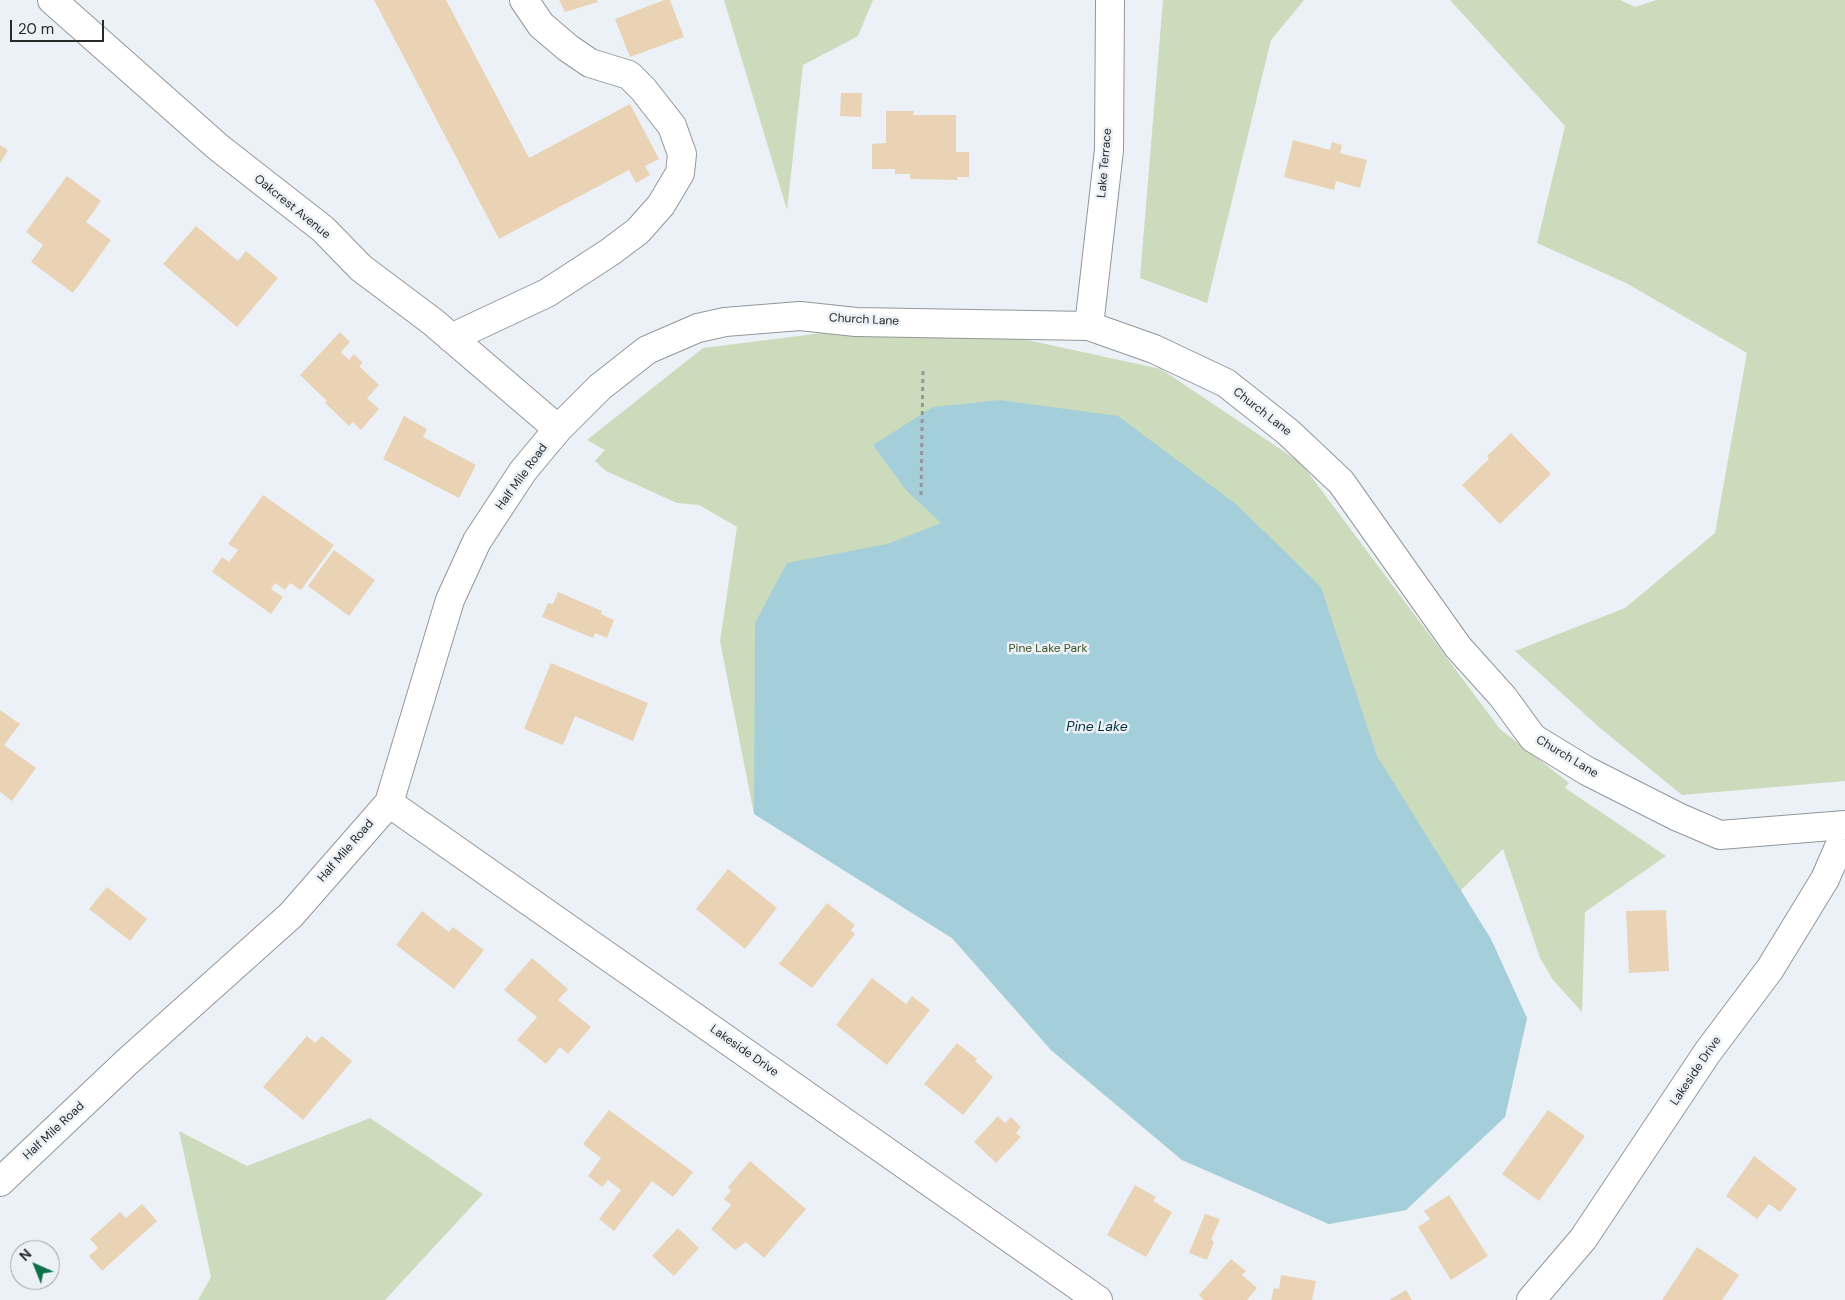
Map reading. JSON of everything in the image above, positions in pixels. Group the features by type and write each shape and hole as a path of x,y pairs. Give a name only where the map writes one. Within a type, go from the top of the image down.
{"street":[{"path":"451,338 547,293 610,252 638,231 661,205 680,173 682,154 672,126 643,88 628,75 590,63 568,48 541,25 524,0"},
{"name":"Lake Terrace","path":"1090,326 1109,150 1110,0"},
{"name":"Oakcrest Avenue","path":"58,2 218,147 323,230 361,268 451,338 558,429"},
{"name":"Church Lane","path":"558,429 600,387 647,350 698,328 725,322 800,316 856,322 1090,326 1154,349 1226,383 1288,432 1341,482 1458,647 1503,697 1533,738 1587,771 1678,817 1720,835 1845,825"},
{"name":"Half Mile Road","path":"0,1182 128,1061 291,915 389,803 450,600 477,541 523,471 558,429"},
{"name":"Lakeside Drive","path":"389,803 1098,1300"},
{"name":"Lakeside Drive","path":"1532,1300 1583,1239 1707,1053 1770,970 1826,879 1845,833"}],"path":[{"path":"921,495 924,367"}],"green space":[{"path":"724,0 873,0 858,36 803,65 787,210"},
{"path":"1163,0 1304,0 1271,40 1207,303 1140,278"},
{"path":"1450,0 1620,0 1635,7 1656,0 1845,0 1845,781 1682,795 1600,728 1515,651 1625,608 1715,533 1747,353 1626,283 1537,243 1565,126"},
{"name":"Pine Lake","path":"830,332 1018,338 1161,369 1301,463 1500,729 1569,783 1565,788 1666,856 1585,912 1582,1012 1553,980 1540,958 1503,849 1461,890 1527,1018 1505,1117 1406,1210 1329,1224 1182,1160 1051,1050 952,938 754,814 720,641 737,527 699,505 677,503 606,471 595,461 605,450 587,440 703,348"},
{"path":"370,1118 483,1194 385,1300 198,1300 211,1277 179,1131 247,1166"}],"water":[{"name":"Pine Lake","path":"1000,400 1118,416 1237,505 1321,587 1377,756 1491,939 1527,1018 1505,1117 1406,1210 1329,1224 1182,1160 1051,1050 952,938 754,814 755,623 787,563 887,544 941,523 906,490 873,445 933,407"}],"building":[{"path":"374,0 446,0 529,158 630,104 659,159 645,166 650,175 636,183 629,170 499,239"},
{"path":"559,0 597,0 598,2 565,12"},
{"path":"664,0 670,0 684,37 630,57 615,19"},
{"path":"841,93 862,93 861,117 840,116"},
{"path":"886,111 914,111 913,115 956,115 956,152 969,152 969,177 957,177 957,180 910,179 910,174 895,174 895,169 872,169 872,144 886,143"},
{"path":"1293,140 1330,150 1332,142 1342,145 1340,153 1367,160 1360,188 1336,181 1334,190 1284,177"},
{"path":"0,145 8,150 0,163"},
{"path":"67,176 101,201 86,222 111,240 73,293 31,262 43,245 26,232"},
{"path":"196,226 238,261 246,251 278,278 237,327 163,264"},
{"path":"340,332 350,342 341,352 349,360 354,354 363,363 359,366 379,385 367,398 379,409 361,430 353,422 349,426 300,375"},
{"path":"404,416 427,429 423,437 476,465 459,498 383,459"},
{"path":"1511,433 1551,474 1500,524 1462,485 1489,459 1487,456"},
{"path":"263,495 334,545 301,590 290,583 285,590 275,583 271,589 283,597 271,614 212,572 222,557 229,562 238,550 228,544"},
{"path":"334,550 375,580 349,616 308,586"},
{"path":"558,592 602,611 601,614 614,620 607,638 595,633 593,638 542,617 548,603 553,604"},
{"path":"551,663 648,703 633,741 575,716 563,745 524,729"},
{"path":"0,710 20,724 4,745 36,768 12,801 0,792"},
{"path":"728,869 777,908 745,949 696,909"},
{"path":"107,887 147,919 130,941 89,909"},
{"path":"827,903 855,925 851,930 855,934 812,988 779,964"},
{"path":"1666,910 1669,971 1629,973 1626,911"},
{"path":"422,911 449,932 453,927 484,950 454,989 396,945"},
{"path":"532,958 568,989 558,1000 591,1027 568,1054 560,1047 546,1064 517,1040 537,1017 504,990"},
{"path":"872,978 906,1004 912,996 930,1010 887,1065 836,1025"},
{"path":"307,1036 315,1043 322,1036 352,1061 303,1120 263,1087"},
{"path":"957,1043 977,1059 975,1061 993,1077 963,1115 924,1084"},
{"path":"609,1110 693,1172 673,1197 652,1181 614,1231 599,1219 621,1190 608,1180 602,1187 588,1176 601,1158 583,1144"},
{"path":"1548,1110 1585,1136 1539,1201 1502,1174"},
{"path":"998,1116 1005,1123 1011,1117 1021,1127 1016,1133 1021,1137 996,1163 974,1142"},
{"path":"1754,1156 1797,1189 1780,1212 1769,1204 1757,1219 1726,1196"},
{"path":"750,1161 806,1209 764,1258 746,1242 735,1250 711,1229 731,1205 724,1199 731,1191 728,1187"},
{"path":"1135,1185 1156,1197 1153,1201 1172,1212 1146,1257 1107,1235"},
{"path":"1449,1195 1488,1256 1451,1280 1418,1227 1430,1219 1424,1211"},
{"path":"142,1204 157,1221 102,1271 89,1256 98,1248 90,1239 120,1212 126,1218"},
{"path":"1205,1214 1220,1219 1211,1240 1214,1242 1207,1260 1189,1253"},
{"path":"678,1228 699,1248 674,1276 652,1256"},
{"path":"1697,1247 1739,1275 1722,1300 1662,1300"},
{"path":"1231,1259 1246,1271 1242,1275 1257,1288 1247,1300 1204,1300 1199,1295"},
{"path":"1281,1275 1316,1281 1312,1300 1271,1300 1274,1288 1279,1289"},
{"path":"1406,1290 1412,1300 1389,1300"}],"park label":[{"name":"Pine Lake Park","path":"1048,649"}]}
